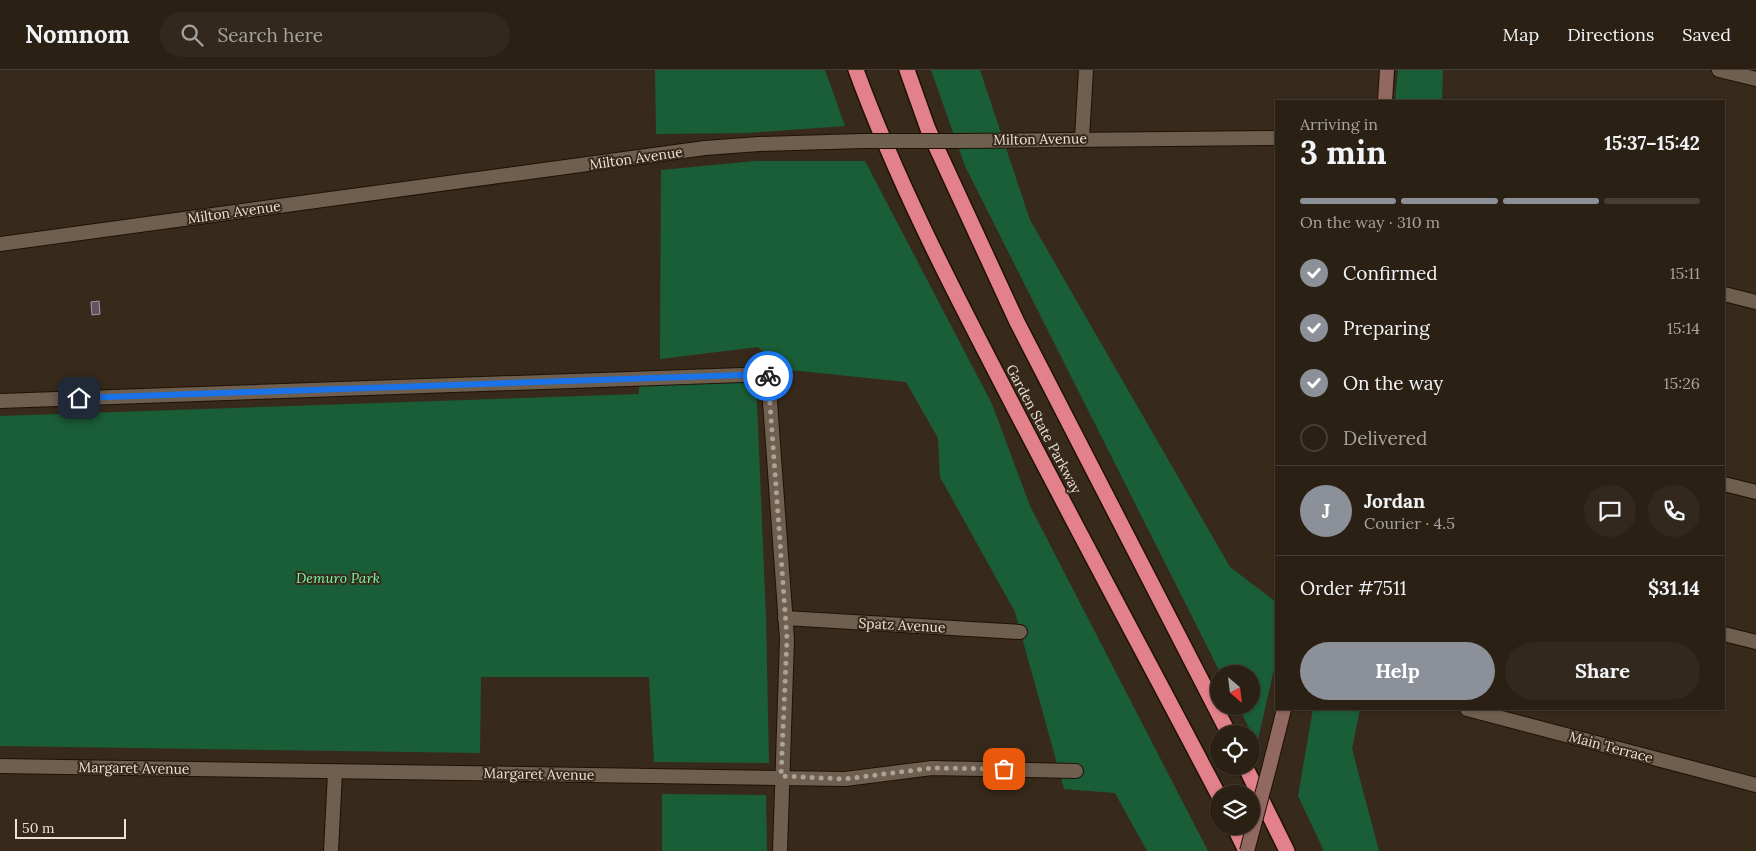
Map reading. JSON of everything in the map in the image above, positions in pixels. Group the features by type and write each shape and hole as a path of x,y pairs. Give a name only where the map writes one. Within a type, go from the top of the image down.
{"highway":[{"name":"Garden State Parkway","path":"856,70 879,131 926,234 1024,428 1213,785"},
{"name":"Garden State Parkway","path":"906,70 928,129 1016,322 1224,725"},
{"path":"1249,775 1287,851"},
{"path":"1238,835 1246,851"}],"main road":[{"path":"1385,100 1388,70"},
{"path":"1246,851 1284,710"}],"street":[{"path":"1082,138 1086,70"},
{"path":"1719,70 1756,79"},
{"name":"Milton Avenue","path":"0,244 705,148 862,141 1275,138"},
{"path":"1725,294 1756,302"},
{"path":"0,401 768,374 787,639 780,851"},
{"path":"1725,484 1756,492"},
{"name":"Spatz Avenue","path":"785,618 1020,632"},
{"path":"1725,634 1756,642"},
{"name":"Main Terrace","path":"1471,710 1756,785"},
{"name":"Margaret Avenue","path":"0,766 335,772 781,776 845,779 932,768 1076,771"},
{"path":"331,851 335,772"}],"green space":[{"path":"655,70 825,70 845,126 748,133 656,134"},
{"path":"931,70 980,70 1030,220 1230,567 1275,601 1275,664 1260,731 1260,725 1248,725 1242,715 1260,715 1260,665 1216,665 965,166"},
{"path":"1398,70 1443,70 1442,100 1395,100"},
{"path":"755,161 865,161 992,404 1030,506 1208,851 1147,851 1115,793 1064,789 1015,612 940,477 938,438 906,382 781,369 758,347 660,359 661,170"},
{"name":"Demuro Park","path":"756,380 766,618 769,763 654,762 649,677 481,677 480,753 0,746 0,416 639,394 639,385"},
{"path":"1313,710 1360,710 1352,749 1379,851 1324,851 1298,796"},
{"path":"662,794 766,795 767,851 662,851"}],"building":[{"path":"99,301 100,314 92,315 91,302"}],"way so far":[{"path":"768,376 787,639 781,776 845,779 932,768 1004,769"}],"route":[{"path":"79,398 768,374 768,376"}]}
